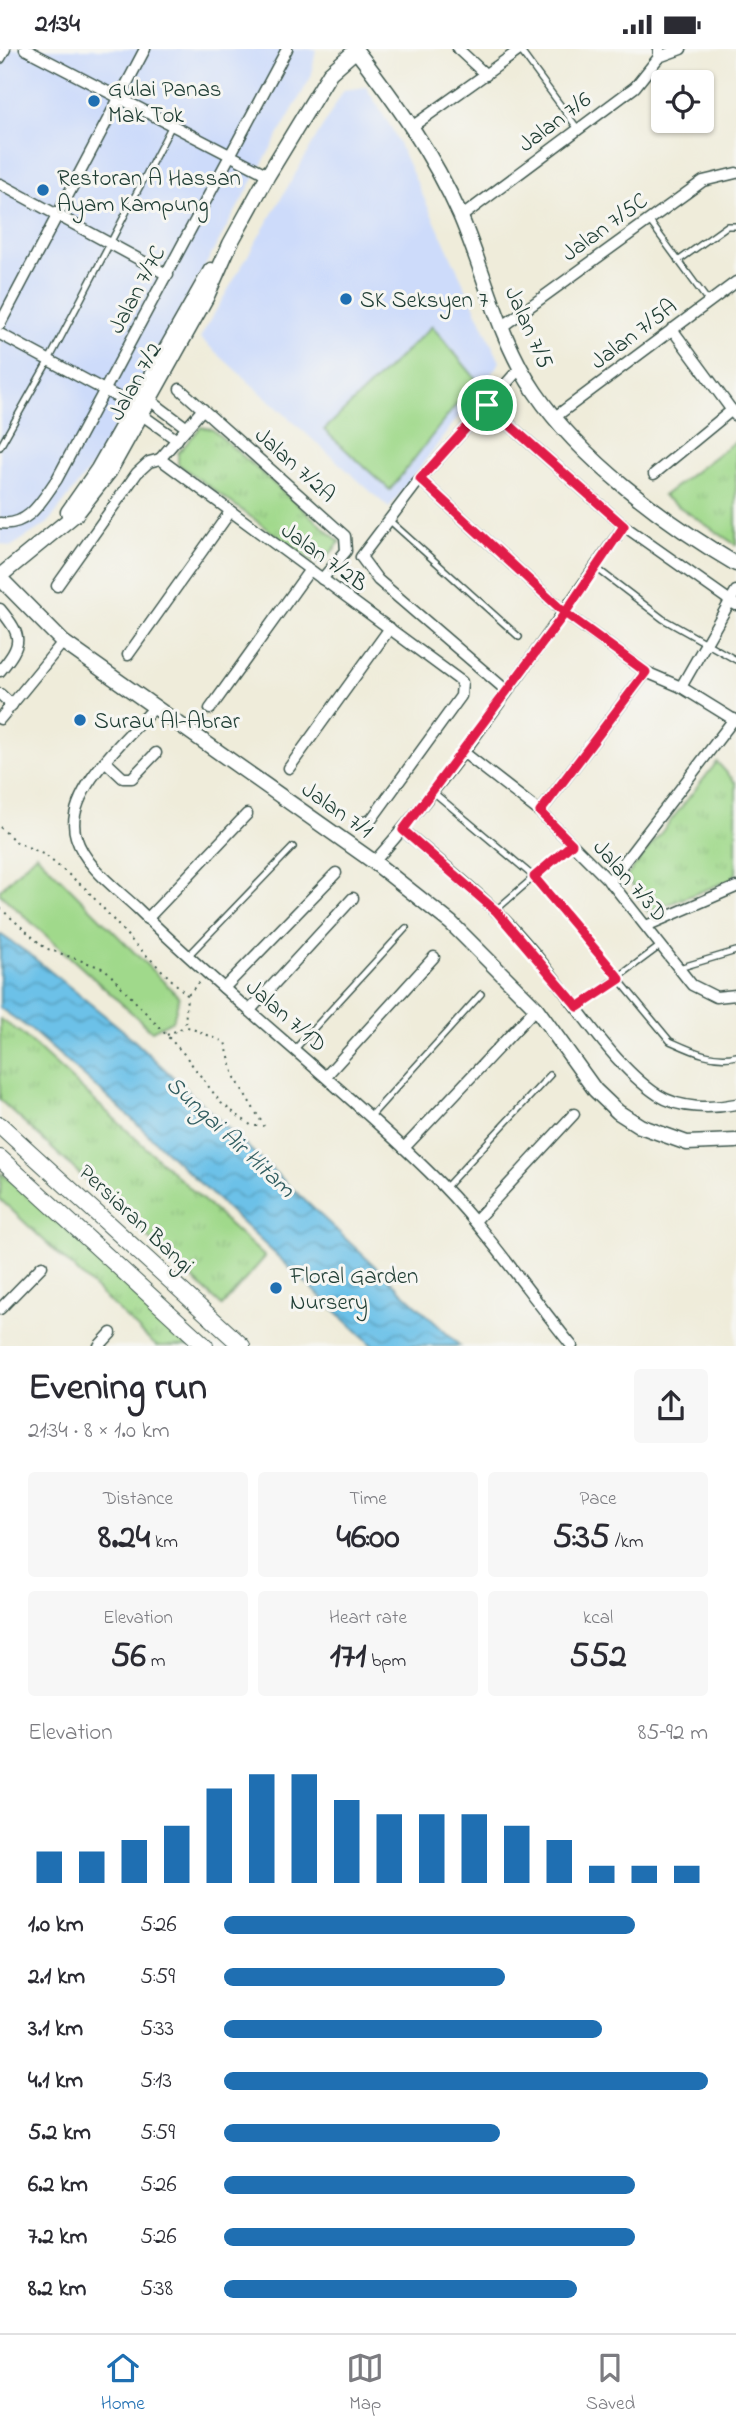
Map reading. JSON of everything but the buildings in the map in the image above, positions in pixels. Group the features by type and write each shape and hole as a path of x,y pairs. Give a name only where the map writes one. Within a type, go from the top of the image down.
{"main road":[{"name":"Persiaran Bangi","path":"0,1125 242,1346"},
{"name":"Persiaran Bangi","path":"0,1158 205,1346"}],"street":[{"path":"0,58 5,49"},
{"path":"25,49 268,175"},
{"path":"1,318 145,49"},
{"name":"Jalan 7/7C","path":"0,523 22,521 39,505 105,391 287,49"},
{"name":"Jalan 7/5","path":"356,49 414,126 461,217 520,368 555,417 598,463 633,492 707,547 736,564"},
{"name":"Jalan 7/2","path":"138,410 151,401 268,175 330,73 356,49"},
{"path":"458,49 485,75"},
{"path":"414,126 520,49"},
{"path":"659,53 681,49"},
{"name":"Jalan 7/6","path":"461,217 635,87 659,53"},
{"name":"Jalan 7/5C","path":"503,327 703,181 736,173"},
{"path":"0,184 167,275"},
{"name":"Jalan 7/2","path":"0,577 58,527 138,410 203,283 230,244"},
{"name":"Jalan 7/5A","path":"555,417 736,282"},
{"path":"653,474 734,413 672,329"},
{"path":"0,334 138,410 177,440"},
{"path":"507,691 366,566 361,557 420,479 520,368"},
{"name":"Jalan 7/2A","path":"180,389 345,536 345,551 322,579"},
{"path":"151,401 187,428"},
{"path":"487,405 624,526 733,603"},
{"path":"57,586 137,473 149,462 160,459 203,409"},
{"name":"Jalan 7/2B","path":"160,459 458,678 463,687 461,696 371,820 360,823"},
{"path":"420,479 565,613 646,672 681,687 735,720 609,882"},
{"path":"128,655 230,512"},
{"path":"374,862 403,830 463,752 565,613 624,526"},
{"path":"210,709 309,571"},
{"name":"Jalan 7/1","path":"0,577 63,642 374,862 451,923 536,1008 595,1090 618,1112 640,1126 687,1143 705,1145 736,1141"},
{"path":"681,687 704,643 733,603 736,591"},
{"path":"0,610 18,631 19,639 16,649 0,671"},
{"path":"289,768 390,628"},
{"path":"0,719 63,642"},
{"path":"540,812 646,672"},
{"path":"0,694 12,705"},
{"name":"Jalan 7/1D","path":"155,707 106,762 80,797 74,818 76,837 96,868 147,919 326,1076 445,1188 475,1221 572,1346"},
{"name":"Jalan 7/3D","path":"463,752 540,812 572,844 609,882 692,985 716,997 736,995"},
{"path":"106,762 123,778 132,778 156,753"},
{"path":"147,919 247,814"},
{"path":"403,830 496,911 578,1007 626,1069 660,1096 678,1103 716,1108 736,1104"},
{"path":"224,988 335,873"},
{"path":"646,926 736,887"},
{"path":"250,1010 353,898"},
{"path":"326,1076 433,957"},
{"path":"404,1148 536,1008"},
{"path":"475,1221 574,1114"},
{"path":"0,1310 43,1266"},
{"path":"99,1346 111,1333"}],"lane":[{"path":"520,49 579,129"},
{"path":"0,447 49,360 172,125"},
{"path":"648,219 708,302"},
{"path":"678,261 727,226 736,226"},
{"path":"389,520 519,637"},
{"path":"595,567 663,619 736,660"},
{"path":"432,792 534,877 670,1041 695,1053 726,1059 736,1056"},
{"path":"496,911 572,844"},
{"path":"188,956 293,847"},
{"path":"295,1049 406,928"},
{"path":"578,1007 620,979 660,946"},
{"path":"678,968 736,951"},
{"path":"370,1117 481,994"},
{"path":"445,1188 550,1075"}],"path":[{"path":"0,827 15,841 45,855 78,882 187,995"},
{"path":"0,908 45,948 105,969 204,1078 221,1103 252,1126 264,1126 234,1076 225,1042 185,1026 166,1035"},
{"path":"185,1026 187,995 200,981 211,976"}],"shaded area":[{"path":"0,49 316,49 311,77 93,465 48,523 10,547 0,543"},
{"name":"SK Seksyen 7","path":"366,87 392,129 500,362 389,508 200,338 344,90"}],"green space":[{"path":"432,326 476,379 390,490 324,430"},
{"path":"201,427 212,429 340,542 323,562 313,562 178,464 178,453"},
{"path":"734,442 736,444 736,545 663,496"},
{"path":"717,762 736,783 736,873 731,880 648,912 627,876"},
{"path":"36,854 179,997 173,1020 152,1031 0,894 0,890"},
{"path":"0,1019 21,1033 265,1257 222,1306 0,1100"},
{"path":"1,1173 27,1191 192,1346 156,1346 0,1199"}],"water":[{"name":"Sungai Air Hitam","path":"0,934 29,954 125,1032 460,1346 373,1346 118,1106 30,1029 0,1008"}],"place":[{"name":"Gulai Panas Mak Tok","path":"94,101"},
{"name":"Restoran A Hassan Ayam Kampung","path":"43,190"},
{"name":"SK Seksyen 7","path":"346,299"},
{"name":"Surau Al-Abrar","path":"80,720"},
{"name":"Floral Garden Nursery","path":"276,1288"}],"route":[{"path":"487,405 420,479 565,613 646,672 540,812 572,844 534,877 620,979 578,1007 525,941 496,911 403,830 565,613 624,526 487,405"}]}
